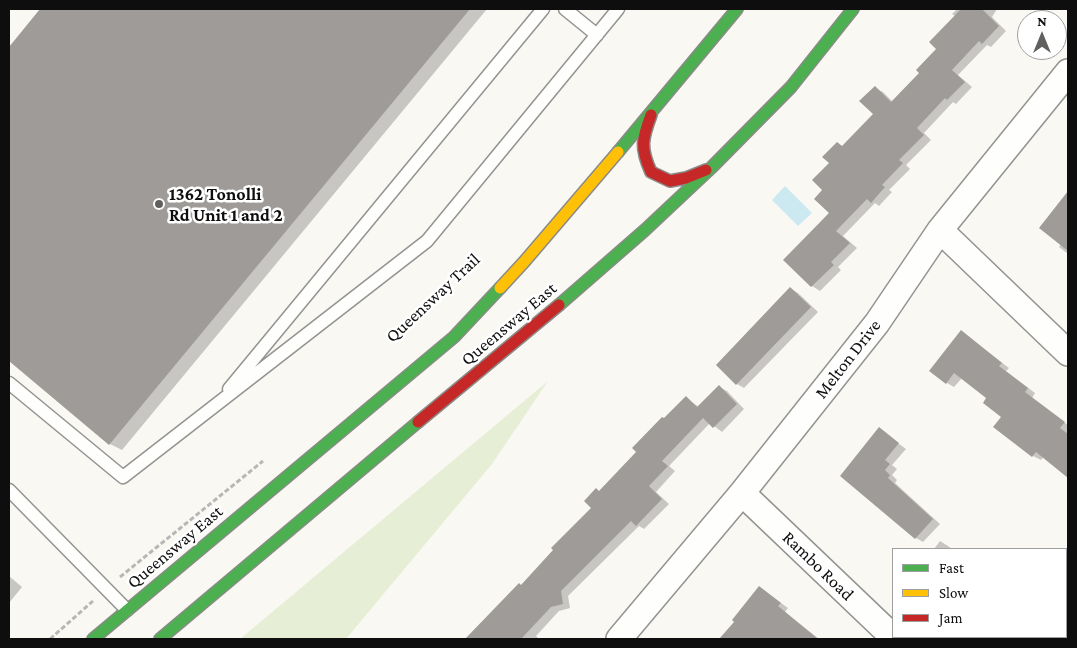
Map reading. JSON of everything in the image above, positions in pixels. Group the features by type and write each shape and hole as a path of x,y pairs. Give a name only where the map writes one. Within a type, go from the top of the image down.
{"main road":[{"name":"Queensway East","path":"93,639 454,337 524,262 592,184 737,9"},
{"name":"Queensway East","path":"160,639 385,449 555,309 645,230 712,168 791,87 853,9"},
{"path":"654,107 642,139 642,155 651,172 670,181 686,178 712,168"}],"street":[{"name":"Melton Drive","path":"619,639 742,493 877,323 940,230 1068,72"},
{"path":"940,230 1068,353"},
{"name":"Rambo Road","path":"742,493 892,636"}],"lane":[{"path":"215,406 543,9"},
{"path":"565,9 597,35"},
{"path":"10,386 123,477 428,241 618,9"},
{"path":"9,490 128,610"}],"path":[{"path":"134,566 264,460"},
{"path":"50,639 82,611"}],"green space":[{"path":"548,381 492,464 346,639 240,639"}],"water":[{"path":"785,186 812,213 798,226 772,200"}],"building":[{"name":"1362 Tonolli Rd Unit 1 and 2","path":"40,9 470,9 109,445 9,361 9,47"},
{"path":"961,9 982,9 999,26 982,44 979,41 952,70 965,82 947,100 945,98 917,128 924,135 899,160 903,163 882,185 885,187 871,203 867,199 836,231 850,243 831,262 834,265 811,287 783,260 829,213 814,199 822,190 812,180 829,163 822,157 837,142 842,146 873,114 859,101 875,86 891,102 919,73 916,70 936,49 929,42"},
{"path":"1068,191 1068,251 1039,228"},
{"path":"790,287 811,307 736,385 716,365"},
{"path":"961,330 1002,363 999,366 1028,388 1025,392 1065,422 1060,428 1068,434 1068,478 1036,452 1032,457 993,427 1001,417 983,403 986,398 954,373 946,384 929,371"},
{"path":"719,385 737,404 713,428 703,418 662,461 668,466 649,486 662,499 636,526 631,521 561,591 563,604 551,607 521,639 465,639 519,583 521,585 553,550 551,548 591,508 584,501 596,488 599,491 636,452 632,448 662,417 664,418 686,396 697,407"},
{"path":"879,427 899,443 885,460 890,464 885,470 890,475 888,478 933,519 915,539 840,476"},
{"path":"759,586 781,603 778,606 818,639 719,639 734,622 732,620"}],"traffic: fast":[{"path":"618,152 737,9"},
{"path":"559,305 645,230 711,168 791,87 853,9"},
{"path":"93,639 454,337 500,288"},
{"path":"160,639 418,422"}],"traffic: slow":[{"path":"500,288 618,152"}],"traffic: jam":[{"path":"651,115 644,137 645,156 651,172 670,181 686,178 706,170"},
{"path":"418,422 559,305"}],"place":[{"name":"1362 Tonolli Rd Unit 1 and 2","path":"159,204"}]}
